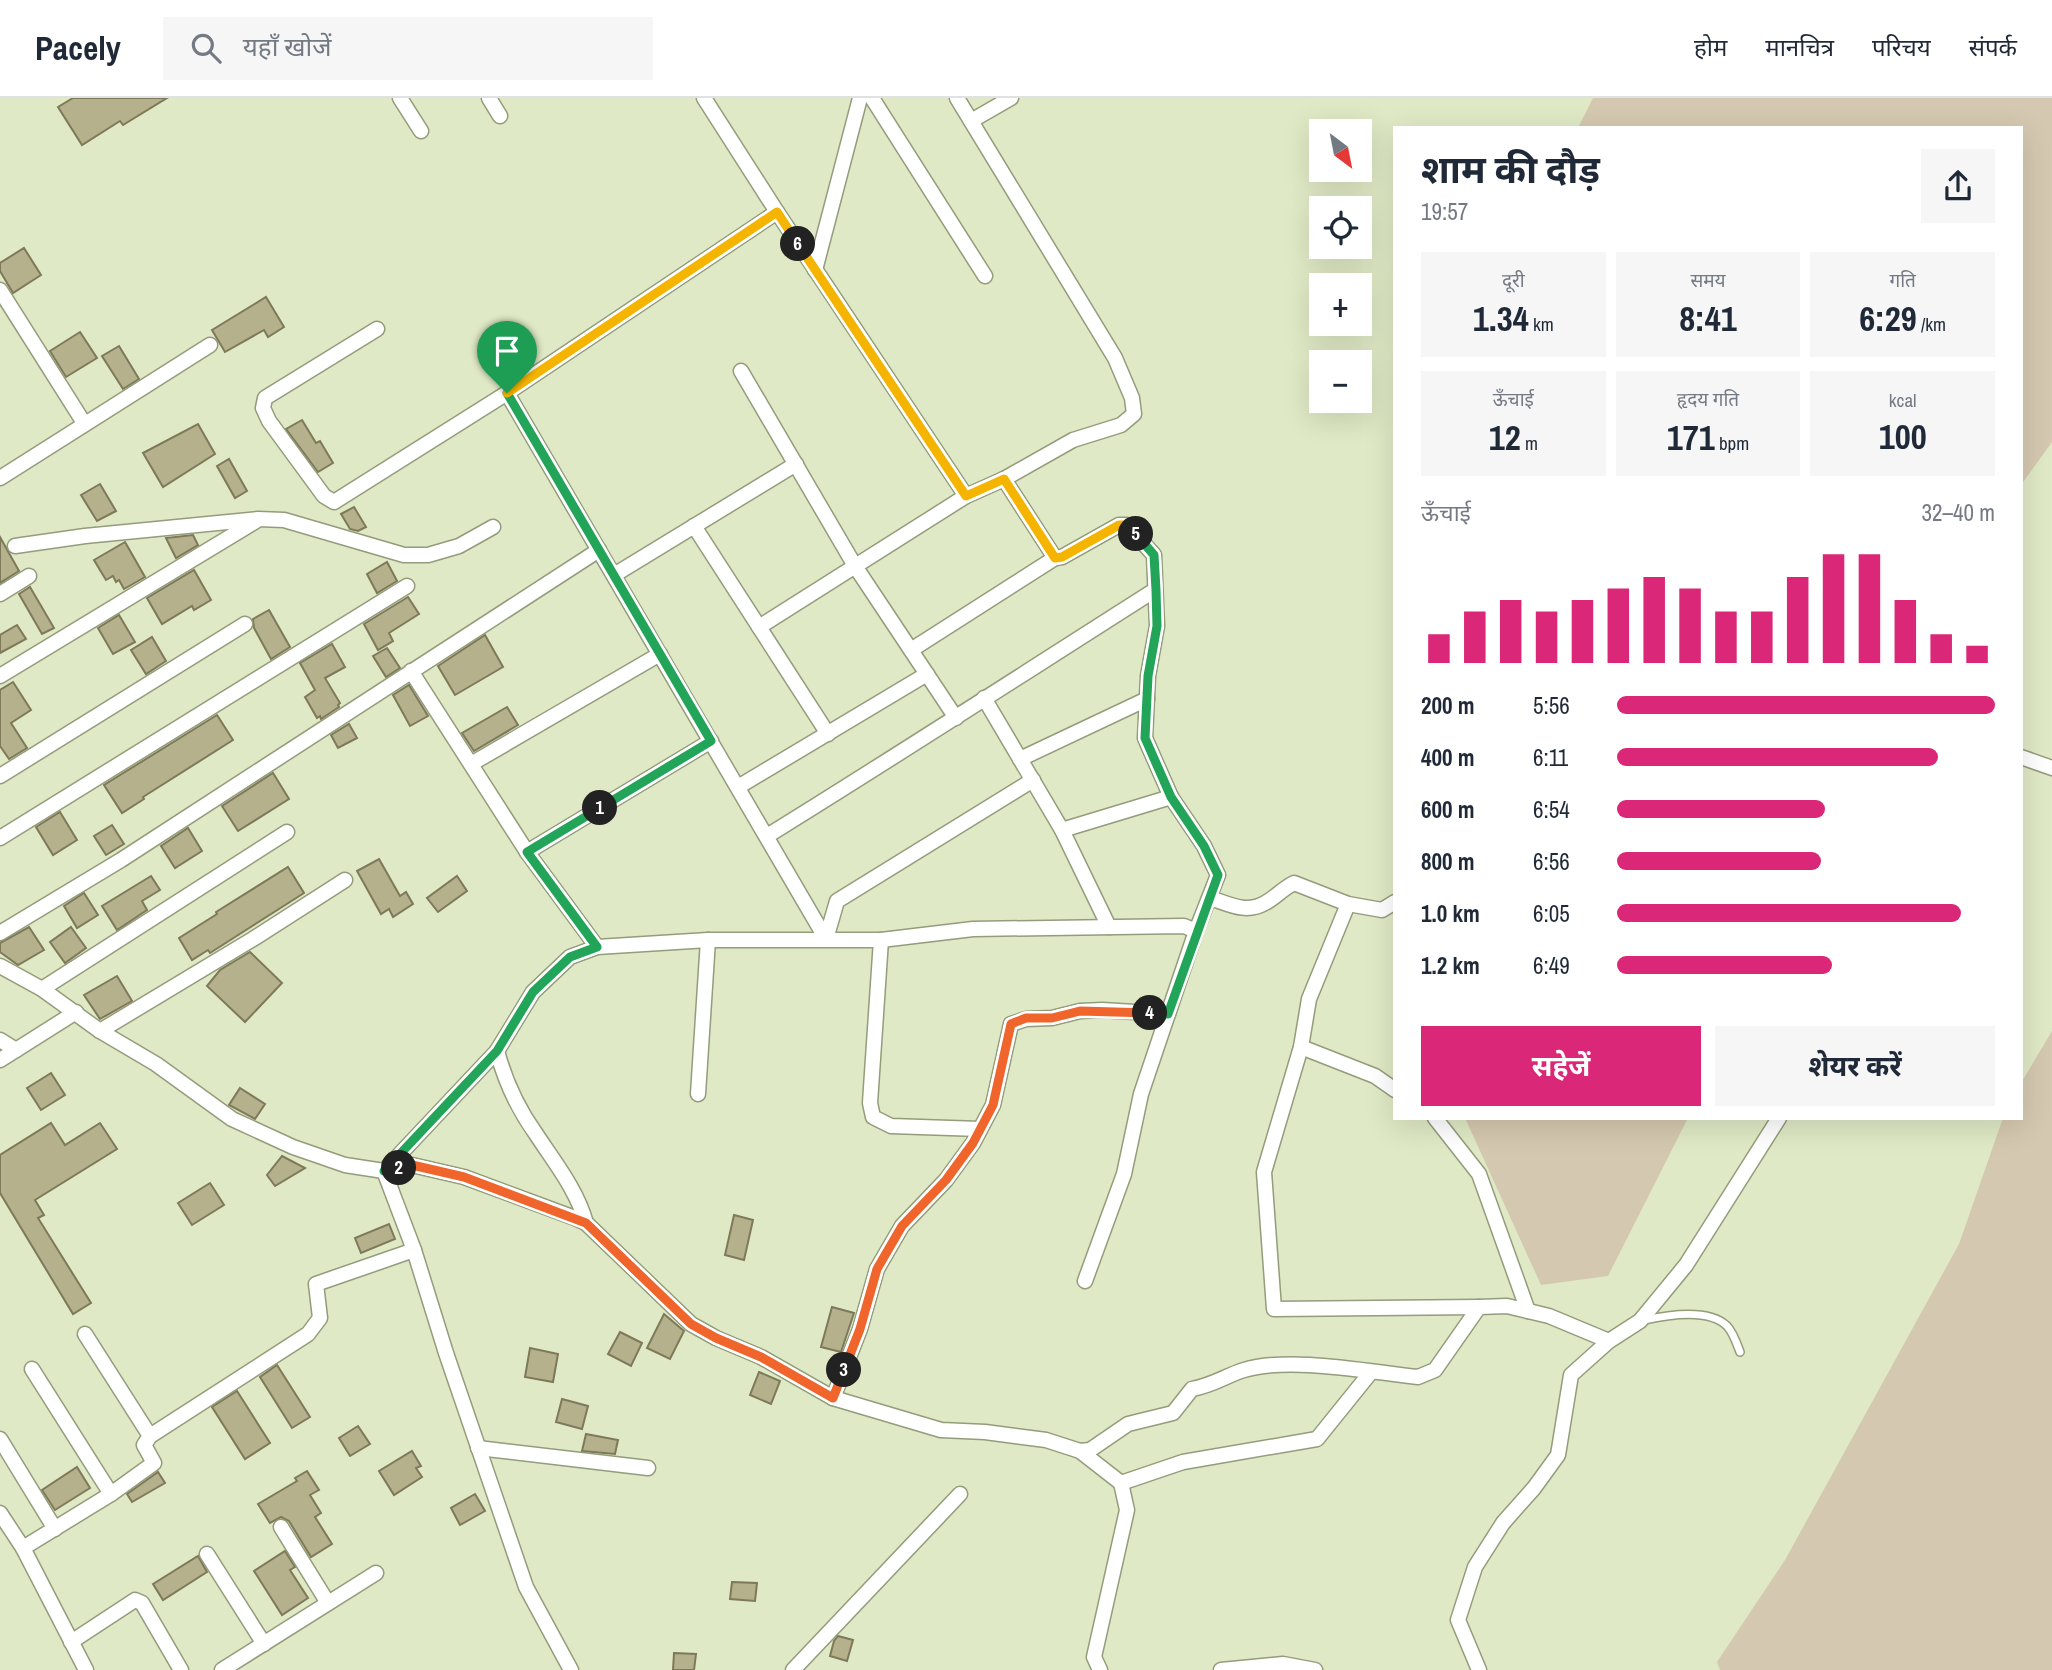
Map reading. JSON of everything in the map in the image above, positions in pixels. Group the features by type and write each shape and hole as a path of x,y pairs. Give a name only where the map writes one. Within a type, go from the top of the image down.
{"street":[{"path":"400,98 421,131"},
{"path":"489,98 500,116"},
{"path":"704,98 815,271 966,496"},
{"path":"815,271 860,98"},
{"path":"872,98 985,276"},
{"path":"760,627 966,496 1004,479 1073,440 1121,425 1134,414 1132,398 1115,358 957,98"},
{"path":"971,121 1011,98"},
{"path":"377,329 265,398 263,408 269,421 324,496 334,502 507,393 777,212"},
{"path":"0,290 84,423"},
{"path":"0,478 210,345"},
{"path":"741,371 855,566 956,718"},
{"path":"507,393 826,939"},
{"path":"614,575 796,464"},
{"path":"1004,479 1055,558"},
{"path":"15,546 85,536 258,519 284,520 404,555 428,555 459,547 493,527"},
{"path":"0,676 258,519"},
{"path":"911,650 1055,558 1062,557 1119,525 1127,525 1154,555 1157,626 1148,676 1145,738 1171,797 1204,846 1218,875 1196,931 1141,1094 1124,1174 1085,1281"},
{"path":"694,526 828,733"},
{"path":"0,933 121,860 599,550"},
{"path":"0,594 29,576"},
{"path":"0,838 407,586"},
{"path":"767,836 1156,590"},
{"path":"0,776 245,624"},
{"path":"471,764 660,654"},
{"path":"411,671 527,852 597,947"},
{"path":"738,787 927,674"},
{"path":"984,698 1062,831 1109,927"},
{"path":"1020,759 1147,699"},
{"path":"527,852 711,741"},
{"path":"2023,758 2052,768"},
{"path":"826,939 837,901 1033,780"},
{"path":"1062,831 1171,797"},
{"path":"42,989 287,832"},
{"path":"100,1031 345,880"},
{"path":"1210,898 1247,910 1266,903 1279,891 1294,883 1348,904 1382,910 1393,903"},
{"path":"1348,904 1310,999 1301,1047 1264,1172 1274,1309 1507,1306 1549,1315 1609,1341"},
{"path":"384,1171 497,1051 533,992 570,957 597,947 708,940 881,940 973,929 1184,926 1196,931"},
{"path":"698,1094 708,940"},
{"path":"881,940 870,1103 873,1116 891,1126 980,1129"},
{"path":"0,966 42,989 100,1031 156,1064 232,1119 293,1147 345,1165 384,1171 412,1165 464,1177 586,1223 691,1324 761,1357 833,1398 941,1430 985,1432 1046,1440 1080,1451 1121,1483 1127,1510 1094,1657 1100,1670"},
{"path":"833,1398 860,1329 877,1269 902,1226 946,1180 980,1129 993,1105 1009,1030 1016,1020 1052,1018 1091,1010 1168,1014"},
{"path":"0,1060 76,1012"},
{"path":"0,1040 16,1050"},
{"path":"1301,1047 1375,1076 1393,1089"},
{"path":"497,1051 504,1079 534,1133 580,1201 586,1223"},
{"path":"1437,1120 1479,1174 1528,1311"},
{"path":"1474,1669 1458,1620 1475,1567 1503,1523 1558,1455 1572,1375 1609,1341 1640,1321 1686,1265 1778,1120"},
{"path":"384,1171 414,1250 526,1587 571,1670"},
{"path":"23,1548 111,1494 154,1463 144,1445 150,1436 308,1334 320,1318 316,1284 414,1250"},
{"path":"1080,1451 1090,1450 1128,1424 1172,1413 1192,1389 1211,1385 1244,1370 1283,1365 1418,1377 1435,1370 1479,1307"},
{"path":"85,1334 150,1436"},
{"path":"32,1369 111,1494"},
{"path":"1121,1483 1183,1462 1317,1439 1370,1372"},
{"path":"0,1439 55,1530"},
{"path":"478,1448 648,1468"},
{"path":"793,1670 960,1494"},
{"path":"0,1513 23,1548 86,1670"},
{"path":"281,1527 328,1603"},
{"path":"207,1554 264,1644"},
{"path":"222,1670 376,1573"},
{"path":"71,1642 135,1600 142,1604 181,1670"},
{"path":"1221,1670 1283,1664 1315,1670"}],"lane":[{"path":"1640,1321 1670,1314 1717,1319 1729,1327 1741,1352"}],"shaded area":[{"path":"1593,98 2052,98 2052,442 2023,482 2023,126 1579,126"},
{"path":"2052,1031 2052,1670 1720,1670 1717,1662 1785,1560 1959,1244 2002,1120 2023,1120 2023,1080"},
{"path":"1466,1120 1687,1120 1608,1276 1541,1285"}],"building":[{"path":"73,98 167,98 123,125 120,121 82,145 58,107"},
{"path":"24,248 41,275 13,293 0,271 0,263"},
{"path":"266,297 284,327 268,337 264,330 225,352 212,330"},
{"path":"80,332 97,358 66,377 50,351"},
{"path":"119,346 139,379 123,389 102,356"},
{"path":"302,420 316,443 320,441 333,463 318,472 286,429"},
{"path":"198,424 215,454 163,487 143,453"},
{"path":"229,459 247,491 235,498 217,466"},
{"path":"100,484 116,511 97,521 81,495"},
{"path":"354,507 366,527 358,531 350,529 341,514"},
{"path":"193,535 198,545 176,558 166,538"},
{"path":"0,537 19,571 0,583"},
{"path":"125,542 145,577 124,589 113,576 106,580 94,560"},
{"path":"387,562 397,581 377,593 367,574"},
{"path":"194,570 211,600 194,610 192,606 162,624 147,598"},
{"path":"30,587 54,628 42,634 19,594"},
{"path":"408,597 419,614 389,633 393,641 378,650 364,624"},
{"path":"269,610 290,647 271,659 254,628 253,619"},
{"path":"119,615 135,642 113,654 98,628"},
{"path":"17,625 26,639 0,653 0,635"},
{"path":"485,635 503,667 455,695 438,666"},
{"path":"152,637 166,661 146,674 131,650"},
{"path":"332,644 345,667 325,678 340,703 339,707 321,719 320,716 317,718 305,697 315,690 300,663"},
{"path":"387,648 400,668 386,677 373,656"},
{"path":"13,682 31,710 11,723 27,748 9,759 0,746 0,690"},
{"path":"409,685 428,716 410,726 393,695"},
{"path":"507,707 518,725 474,751 462,733"},
{"path":"217,715 233,740 122,813 104,785"},
{"path":"349,724 357,738 338,748 331,735"},
{"path":"273,773 289,799 238,831 222,806"},
{"path":"60,812 77,840 53,855 36,827"},
{"path":"112,825 124,844 106,855 94,836"},
{"path":"188,828 202,851 175,868 161,846"},
{"path":"379,859 400,896 406,892 413,904 393,917 389,909 381,914 357,871"},
{"path":"288,867 304,893 210,953 208,950 192,960 179,938"},
{"path":"151,876 160,890 142,901 147,910 117,930 102,906"},
{"path":"457,876 467,891 438,912 427,898"},
{"path":"84,893 98,915 77,928 64,906"},
{"path":"29,927 44,950 18,965 0,952 0,943"},
{"path":"71,927 86,948 65,963 50,942"},
{"path":"250,952 282,983 245,1022 207,986 220,970"},
{"path":"117,976 132,1001 100,1019 84,995"},
{"path":"51,1073 65,1095 41,1110 27,1088"},
{"path":"240,1088 265,1104 255,1119 229,1105"},
{"path":"51,1123 65,1145 100,1123 117,1149 35,1200 44,1215 38,1218 91,1303 73,1314 0,1193 0,1155"},
{"path":"282,1156 305,1168 275,1186 267,1175"},
{"path":"210,1183 224,1205 192,1225 178,1203"},
{"path":"734,1215 753,1220 744,1260 725,1255"},
{"path":"389,1224 395,1239 361,1253 355,1238"},
{"path":"832,1307 854,1313 841,1352 821,1347"},
{"path":"664,1314 684,1331 670,1359 647,1348"},
{"path":"620,1332 642,1343 631,1366 608,1354"},
{"path":"530,1348 558,1354 553,1382 525,1377"},
{"path":"277,1365 310,1417 292,1428 260,1377"},
{"path":"759,1372 780,1381 771,1404 750,1395"},
{"path":"237,1391 270,1443 245,1459 212,1407"},
{"path":"562,1399 588,1406 582,1429 556,1422"},
{"path":"358,1426 370,1444 350,1456 339,1438"},
{"path":"586,1434 618,1440 615,1454 582,1451"},
{"path":"412,1451 421,1466 416,1468 422,1477 394,1495 379,1471"},
{"path":"77,1467 90,1488 55,1510 42,1490"},
{"path":"307,1471 319,1490 310,1495 321,1513 315,1517 332,1544 311,1557 289,1521 281,1517 270,1523 258,1504 297,1481 295,1478"},
{"path":"158,1472 165,1483 132,1502 127,1494"},
{"path":"475,1494 485,1511 460,1525 451,1508"},
{"path":"285,1551 295,1567 290,1570 308,1598 282,1615 254,1571"},
{"path":"198,1556 207,1572 163,1600 153,1584"},
{"path":"732,1582 757,1583 755,1601 730,1599"},
{"path":"838,1636 853,1640 847,1661 830,1656"},
{"path":"674,1653 696,1654 694,1670 673,1670"}],"route":[{"path":"777,212 966,496 1004,479 1055,558 1062,557 1119,525 1127,525 1154,555 1157,626 1148,676 1145,738 1171,797 1204,846 1218,875 1168,1014 1080,1011 1052,1018 1026,1018 1011,1024 993,1105 973,1143 946,1180 902,1226 877,1269 860,1329 833,1398 761,1357 691,1324 586,1223 464,1177 412,1165 384,1171 497,1051 533,992 570,957 597,947 527,852 711,741 507,393 777,212"}]}
